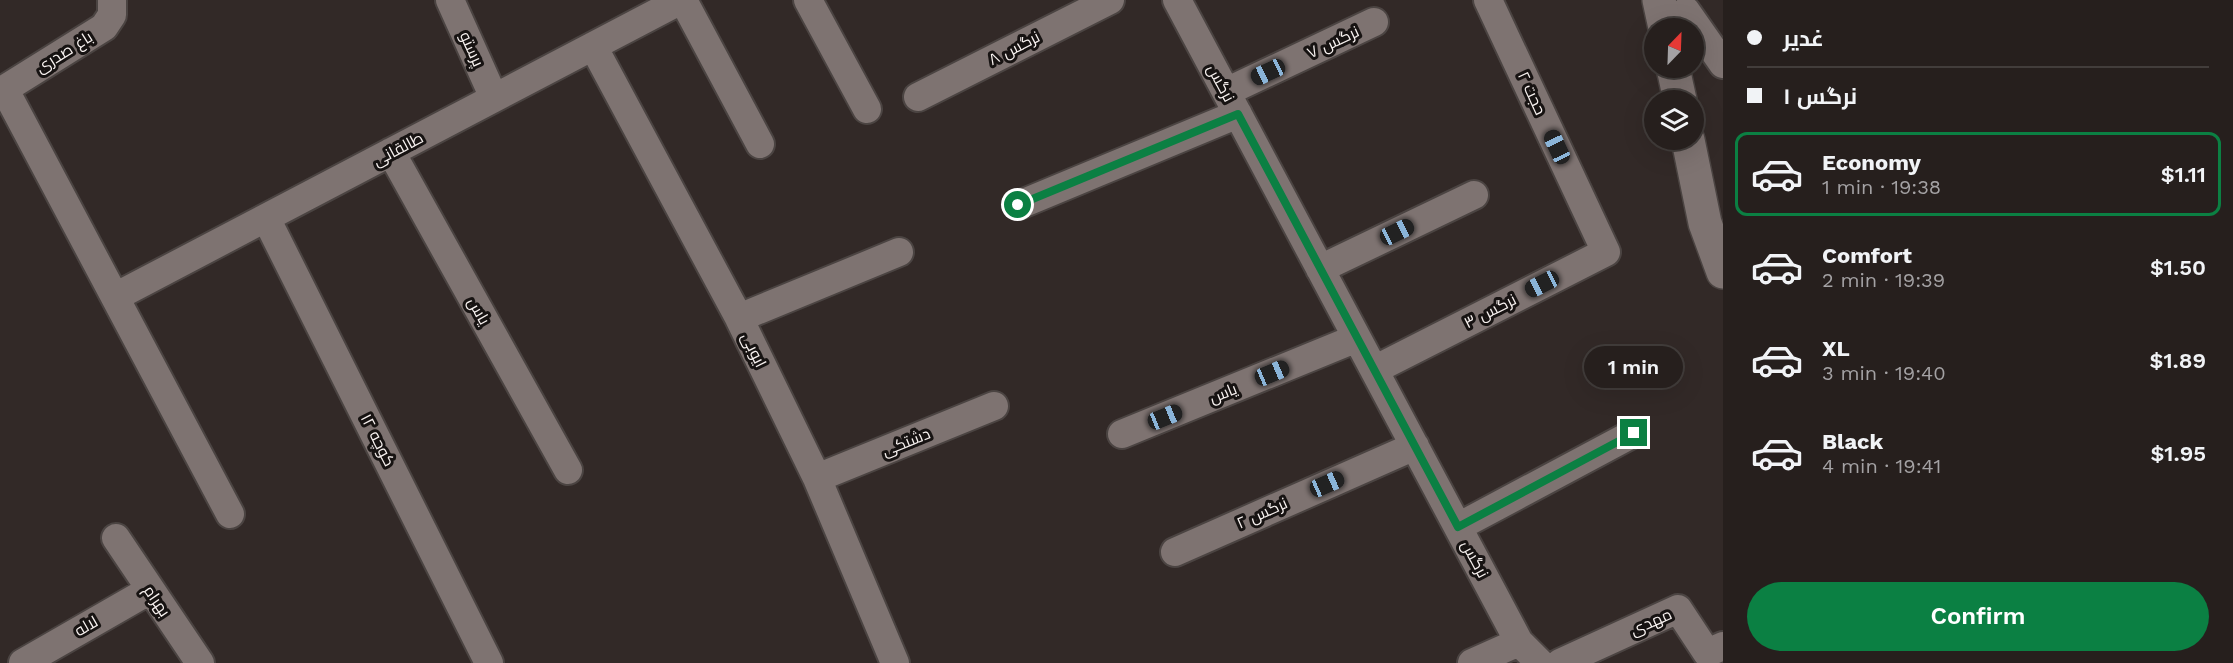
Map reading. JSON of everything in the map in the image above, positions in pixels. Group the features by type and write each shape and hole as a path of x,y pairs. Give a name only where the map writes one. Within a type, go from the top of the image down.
{"main road":[{"path":"1690,150 1705,223 1723,272"}],"street":[{"name":"باغ صدری","path":"3,91 104,27 112,15 112,0"},
{"name":"پرستو","path":"450,0 494,98"},
{"path":"682,0 760,144"},
{"name":"طالقانی","path":"115,297 682,0"},
{"path":"808,0 867,109"},
{"name":"نرگس ۸","path":"918,97 1110,0"},
{"name":"نرگس","path":"1177,0 1519,642"},
{"name":"حجت ۲","path":"1488,0 1606,252"},
{"path":"1676,13 1723,64"},
{"name":"نرگس ۷","path":"1018,205 1232,103 1374,22"},
{"name":"ایوبی","path":"593,46 739,318 817,478 895,663"},
{"path":"3,91 230,514"},
{"name":"یاس","path":"391,152 568,470"},
{"path":"1320,269 1474,195"},
{"name":"کوچه ۱۲","path":"266,218 489,663"},
{"path":"739,318 899,252"},
{"name":"نرگس ۳","path":"1374,370 1606,252"},
{"name":"یاس","path":"1122,434 1357,338"},
{"name":"دشتکی","path":"817,478 994,406"},
{"path":"1458,527 1634,433"},
{"name":"نرگس ۲","path":"1175,552 1415,446"},
{"name":"بهرام","path":"116,538 200,663"},
{"name":"لاله","path":"23,663 150,590"},
{"name":"مهدی","path":"1560,663 1678,609 1707,653 1723,646"},
{"path":"1472,663 1519,642 1540,663"}],"route":[{"path":"1018,205 1238,114 1458,527 1634,433"}]}
